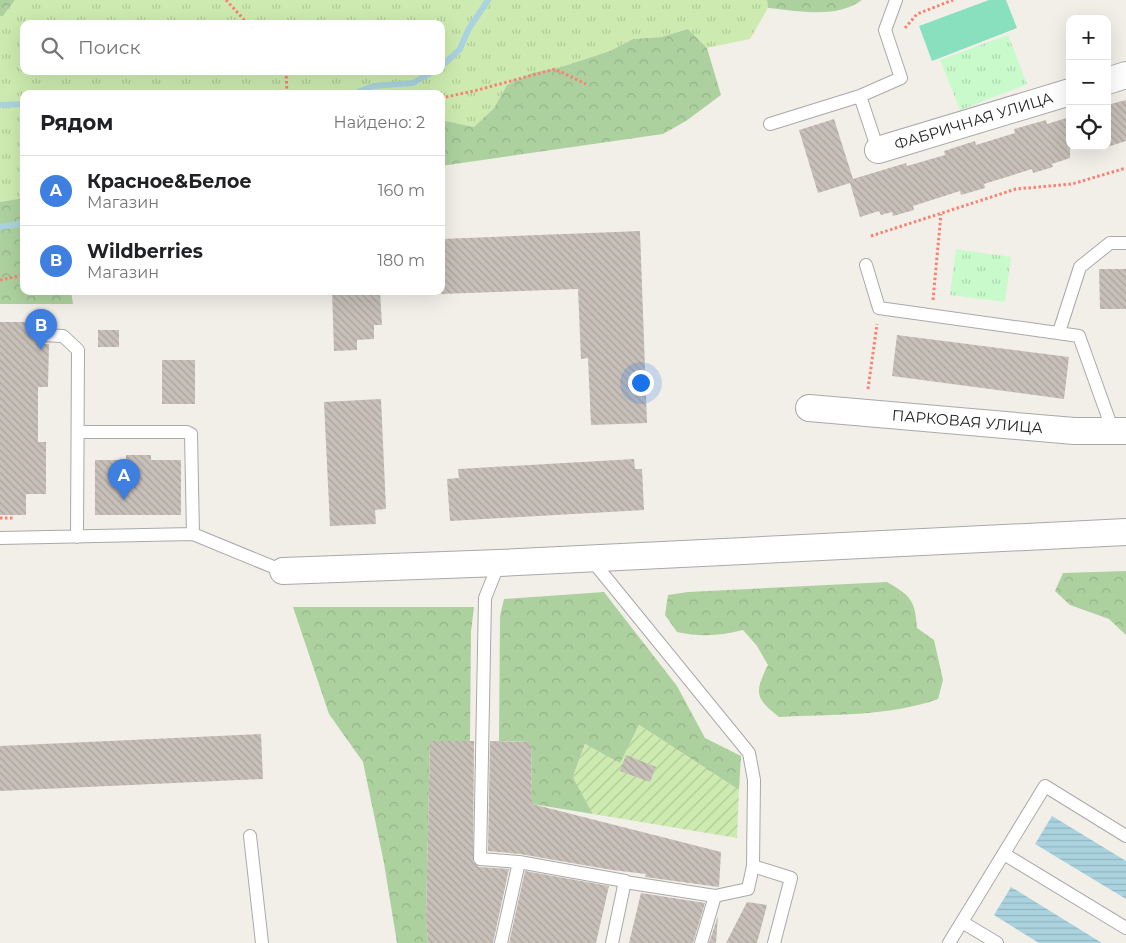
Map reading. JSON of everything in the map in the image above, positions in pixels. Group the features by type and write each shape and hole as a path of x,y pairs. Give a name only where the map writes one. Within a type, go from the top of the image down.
{"street":[{"path":"1111,80 1126,75"},
{"name":"ФАБРИЧНАЯ УЛИЦА","path":"878,150 1066,93"},
{"name":"ПАРКОВАЯ УЛИЦА","path":"810,408 1074,431 1119,431"},
{"path":"283,570 499,563 1126,532"}],"lane":[{"path":"770,124 860,96 901,78 885,30 896,0"},
{"path":"860,96 878,150"},
{"path":"1059,332 1080,267 1110,243 1126,243"},
{"path":"866,264 879,308 1079,336 1119,431"},
{"path":"40,335 63,336 78,350 77,537"},
{"path":"78,432 187,432 191,434 193,534"},
{"path":"0,538 193,534 283,570"},
{"path":"499,563 485,598 480,859 519,862 625,882 715,896 748,889 753,866 754,780 749,753 590,558"},
{"path":"949,943 1045,786 1126,836"},
{"path":"250,836 262,943"},
{"path":"1004,854 1126,928"},
{"path":"501,943 519,862"},
{"path":"753,866 791,878 774,943"},
{"path":"612,943 625,882"},
{"path":"701,943 715,896"},
{"path":"962,922 997,943"}],"path":[{"path":"226,0 244,20"},
{"path":"890,44 917,14 953,0"},
{"path":"445,97 554,69 586,84"},
{"path":"286,75 287,90"},
{"path":"871,236 1016,190 1072,184 1126,168"},
{"path":"931,315 941,214"},
{"path":"0,280 20,276"},
{"path":"865,412 879,308"}],"green space":[{"path":"0,0 15,0 3,16 0,16"},
{"path":"15,0 767,0 768,8 750,39 707,48 688,29 661,37 633,39 610,51 561,67 532,73 507,85 494,108 474,127 445,121 445,90 20,90 20,199 0,202 0,16 3,16"},
{"path":"767,0 862,0 841,10 805,12 768,8"},
{"path":"989,0 1006,0 1017,28 932,61 919,26"},
{"path":"688,29 707,48 721,95 686,121 663,134 445,165 445,121 474,127 494,108 507,85 532,73 561,67 610,51 633,39 661,37"},
{"path":"1008,35 1027,84 960,110 940,60"},
{"path":"20,199 20,295 72,295 73,304 0,304 0,202"},
{"path":"956,249 1011,257 1005,302 950,295"},
{"path":"1126,571 1126,635 1109,619 1070,605 1055,591 1063,573"},
{"path":"887,582 907,595 915,611 917,628 934,640 943,680 938,699 919,705 880,712 779,717 761,700 759,694 760,682 768,665 757,646 743,630 710,635 677,632 665,615 668,595 688,592"},
{"path":"604,592 677,686 705,738 741,756 739,790 639,725 620,764 585,744 573,777 593,814 532,804 531,742 499,741 500,616 504,599"},
{"path":"293,607 474,607 471,632 470,741 430,741 426,919 428,943 397,943 384,863 363,762 329,714"},
{"path":"639,725 739,790 737,838 593,814 573,777 585,744 620,763"}],"water":[{"path":"1052,816 1126,861 1126,899 1035,844"},
{"path":"1011,887 1102,943 1039,943 994,915"}],"building":[{"path":"1126,100 1126,141 1111,146 1111,105"},
{"path":"1066,118 1066,150 1070,150 1070,158 1052,164 1053,167 1033,173 1032,169 984,184 985,188 961,195 960,191 913,206 914,210 893,216 892,212 881,215 879,211 860,217 850,183 818,193 799,130 834,119 853,179 906,163 907,166 945,155 944,151 975,141 976,145 1015,133 1014,129 1046,120 1047,124"},
{"path":"640,231 647,423 591,425 588,358 581,359 578,289 445,294 445,239"},
{"path":"1099,269 1126,269 1126,309 1100,309"},
{"path":"332,295 380,295 382,325 374,325 374,339 357,340 357,350 334,351"},
{"path":"0,322 40,322 40,327 33,331 33,338 40,344 49,344 48,387 38,387 38,442 46,442 46,494 26,494 26,515 0,515"},
{"path":"98,330 119,330 119,347 98,347"},
{"path":"897,335 1069,357 1064,399 892,376"},
{"path":"162,360 195,360 195,404 162,404"},
{"path":"381,399 386,509 375,510 376,524 330,526 324,402"},
{"path":"126,455 151,455 151,460 181,460 181,515 95,515 95,460 126,460"},
{"path":"634,459 635,469 642,469 644,510 450,521 447,479 459,478 458,469"},
{"path":"261,734 263,779 0,791 0,746"},
{"path":"430,741 474,741 473,862 479,867 509,869 493,943 428,943 426,919"},
{"path":"490,741 531,742 532,804 721,852 719,887 645,877 646,874 520,854 488,851"},
{"path":"626,755 656,767 650,782 620,771"},
{"path":"525,871 609,886 596,943 509,943"},
{"path":"641,893 705,903 693,943 629,943"},
{"path":"747,902 767,905 757,943 726,943"},
{"path":"718,916 716,943 709,943"}],"waterway":[{"path":"445,63 460,49 468,30 488,0"},
{"path":"363,90 374,86 413,83 427,75"},
{"path":"0,105 20,104"},
{"path":"0,227 20,224"}],"place":[{"name":"Wildberries","path":"41,350"},
{"name":"Красное&Белое","path":"124,500"}]}
